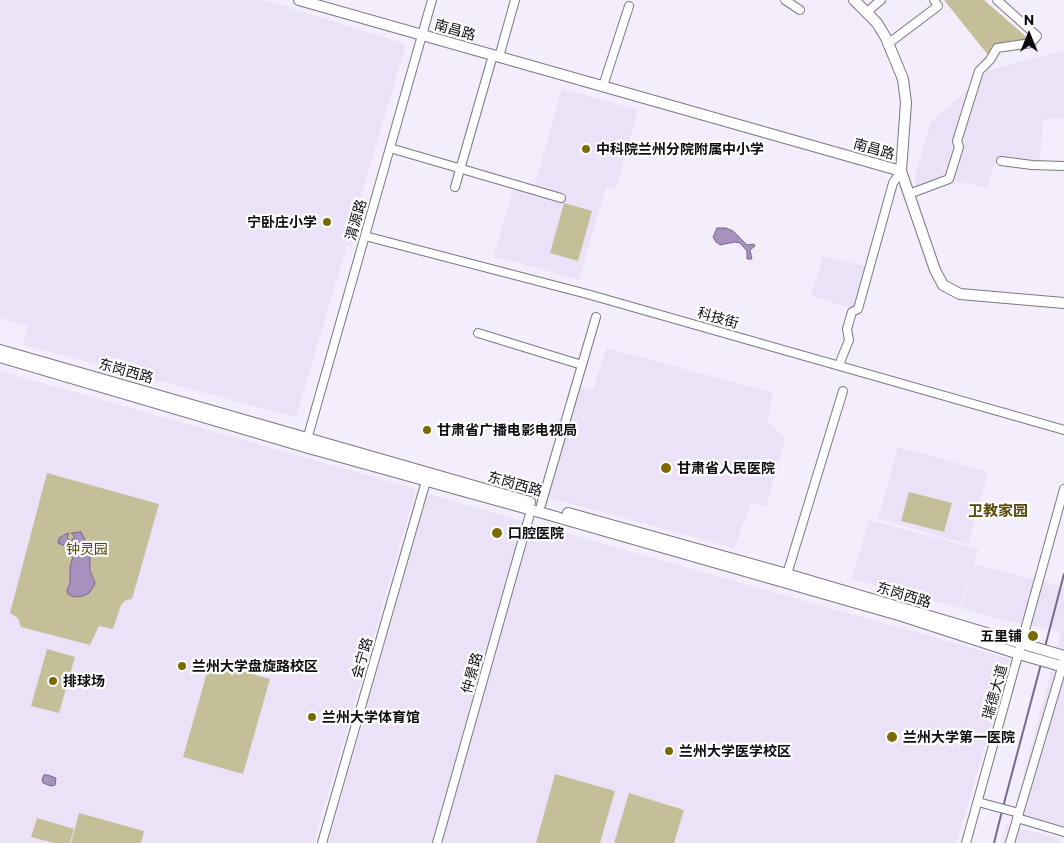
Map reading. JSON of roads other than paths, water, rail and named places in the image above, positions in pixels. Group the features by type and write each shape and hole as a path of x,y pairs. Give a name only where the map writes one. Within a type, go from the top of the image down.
{"main road":[{"name":"南昌路","path":"299,0 901,171 935,270 943,285 960,294 1064,303"},
{"path":"854,0 877,23 889,43 903,79 905,121 901,171"},
{"name":"东岗西路","path":"0,350 306,442 426,481 787,574 1020,649"},
{"name":"东岗西路","path":"0,357 306,442 1020,649"},
{"path":"1020,649 1061,661"}],"street":[{"name":"渭源路","path":"306,442 432,0"},
{"path":"455,187 515,0"},
{"path":"785,0 800,10"},
{"path":"867,12 881,0"},
{"path":"889,43 938,6 934,0"},
{"path":"909,194 949,179 958,147 957,140 979,71 990,60 997,48 1031,44 1037,36 997,0"},
{"path":"603,86 628,6"},
{"path":"390,148 561,198"},
{"path":"1001,161 1032,165 1064,166"},
{"path":"839,365 849,340 848,329 852,312 858,309 893,184 901,171"},
{"name":"科技街","path":"365,236 587,294 839,365 953,400 1064,430"},
{"name":"仲景路","path":"437,843 536,508 596,317"},
{"path":"478,333 582,365"},
{"path":"787,574 843,391"},
{"name":"会宁路","path":"322,843 426,481"},
{"name":"瑞德大道","path":"966,843 1064,489"},
{"path":"1010,843 1016,814 1061,661"},
{"path":"978,802 1064,832"}],"waterway":[{"path":"1045,647 1064,574"},
{"path":"1003,807 1041,664"},
{"path":"994,843 1002,811"}],"place":[{"name":"中科院兰州分院附属中小学","path":"586,149"},
{"name":"宁卧庄小学","path":"327,222"},
{"name":"甘肃省广播电影电视局","path":"427,430"},
{"name":"甘肃省人民医院","path":"666,468"},
{"name":"口腔医院","path":"497,533"},
{"name":"五里铺","path":"1033,636"},
{"name":"兰州大学盘旋路校区","path":"182,666"},
{"name":"排球场","path":"53,681"},
{"name":"兰州大学体育馆","path":"312,717"},
{"name":"兰州大学第一医院","path":"892,737"},
{"name":"兰州大学医学校区","path":"669,751"}],"district":[{"name":"卫教家园","path":"998,511"}],"park label":[{"name":"钟灵园","path":"87,549"}]}
